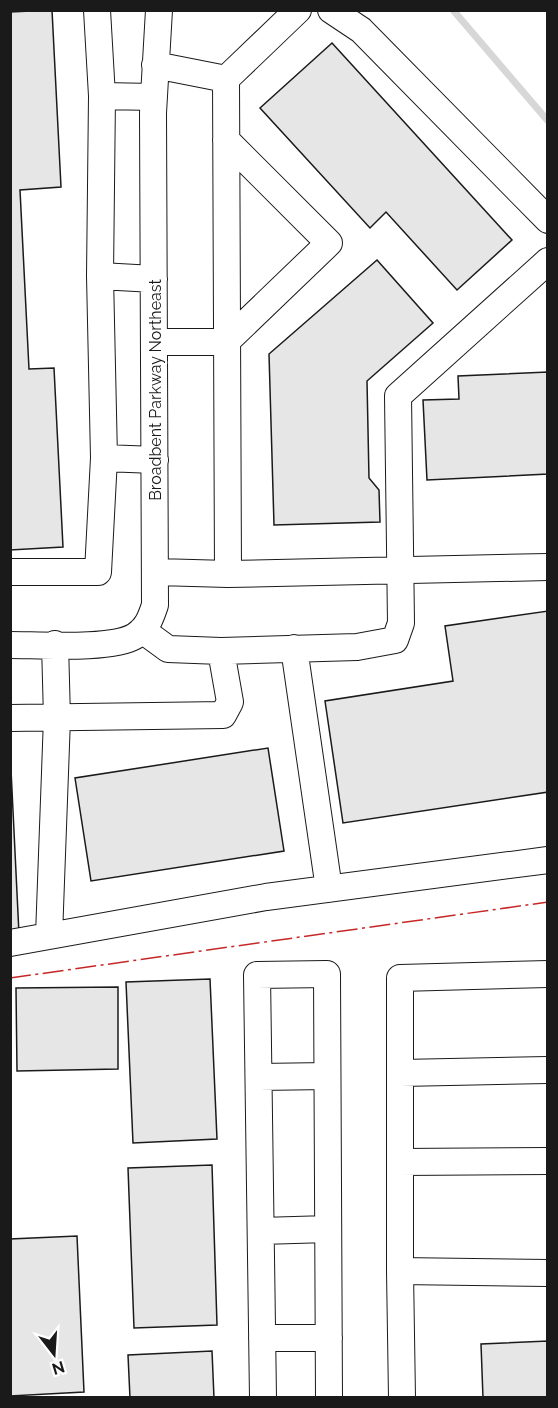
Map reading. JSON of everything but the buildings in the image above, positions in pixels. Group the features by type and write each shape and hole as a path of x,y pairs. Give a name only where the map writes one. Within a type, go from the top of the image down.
{"street":[{"path":"10,572 98,572 104,459 100,276 102,96 97,10"},
{"name":"Broadbent Parkway Northeast","path":"142,630 151,619 155,605 157,572 154,97 159,10"},
{"path":"228,574 226,80 298,10"},
{"path":"331,10 361,30 548,220"},
{"path":"155,65 226,80"},
{"path":"102,96 154,97"},
{"path":"155,342 226,342 329,243 226,140"},
{"path":"10,645 118,642 142,630 168,649 221,651 357,647 395,639 401,623 398,396 548,261"},
{"path":"100,276 154,279"},
{"path":"104,459 155,460"},
{"path":"157,572 228,574 548,567"},
{"path":"49,936 57,718 54,645"},
{"path":"294,648 329,889"},
{"path":"10,718 223,715 230,702 221,651"},
{"path":"10,943 266,897 548,861"},
{"path":"263,1398 257,975 327,974 329,1398"},
{"path":"402,1398 400,978 548,974"},
{"path":"401,1073 548,1070"},
{"path":"259,1077 327,1076"},
{"path":"400,1162 548,1161"},
{"path":"261,1231 328,1229"},
{"path":"400,1271 548,1273"},
{"path":"262,1338 328,1338"}],"waterway":[{"path":"453,10 548,121"}],"power":[{"path":"10,978 548,902"}]}
